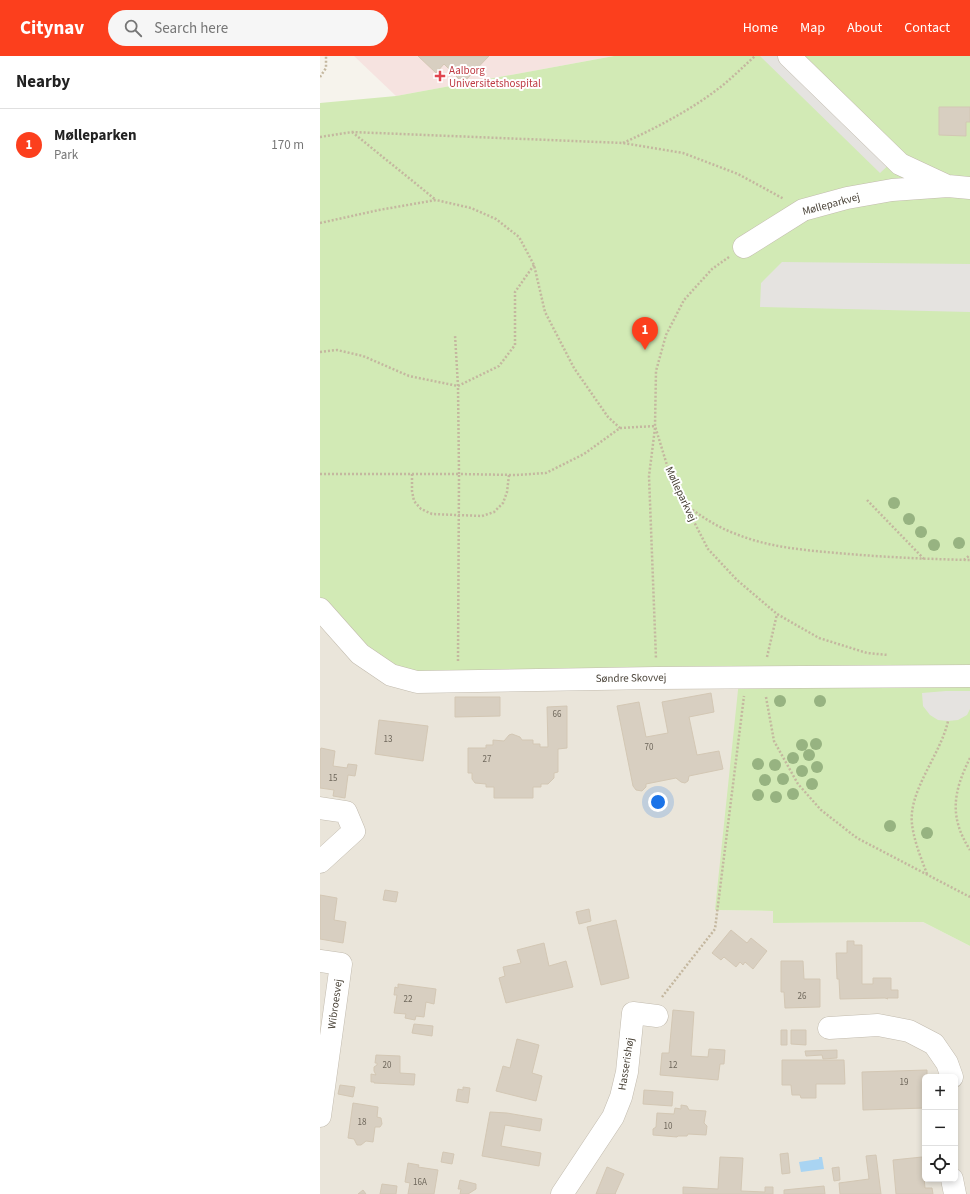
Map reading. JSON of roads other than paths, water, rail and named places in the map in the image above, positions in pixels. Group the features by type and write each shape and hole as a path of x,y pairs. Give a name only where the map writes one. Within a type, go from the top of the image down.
{"street":[{"name":"Mølleparkvej","path":"789,56 900,164 948,186"},
{"name":"Mølleparkvej","path":"744,247 803,210 847,198 892,190 948,186 970,188"},
{"name":"Søndre Skovvej","path":"320,609 360,654 391,675 417,682 458,683 550,679 970,676"},
{"path":"320,808 346,812 354,831 320,862"},
{"name":"Wibroesvej","path":"320,1116 330,963"},
{"name":"Hasserishøj","path":"562,1194 613,1116 621,1097 627,1072 633,1013 652,1016"},
{"path":"829,1028 878,1025 909,1031 934,1044 948,1062 951,1074"},
{"path":"953,1182 955,1194"}],"water":[{"path":"819,1157 822,1157 824,1169 801,1172 799,1162 819,1159"}],"place":[{"name":"Aalborg Universitetshospital","path":"440,76"},
{"name":"Mølleparken","path":"645,350"}]}
